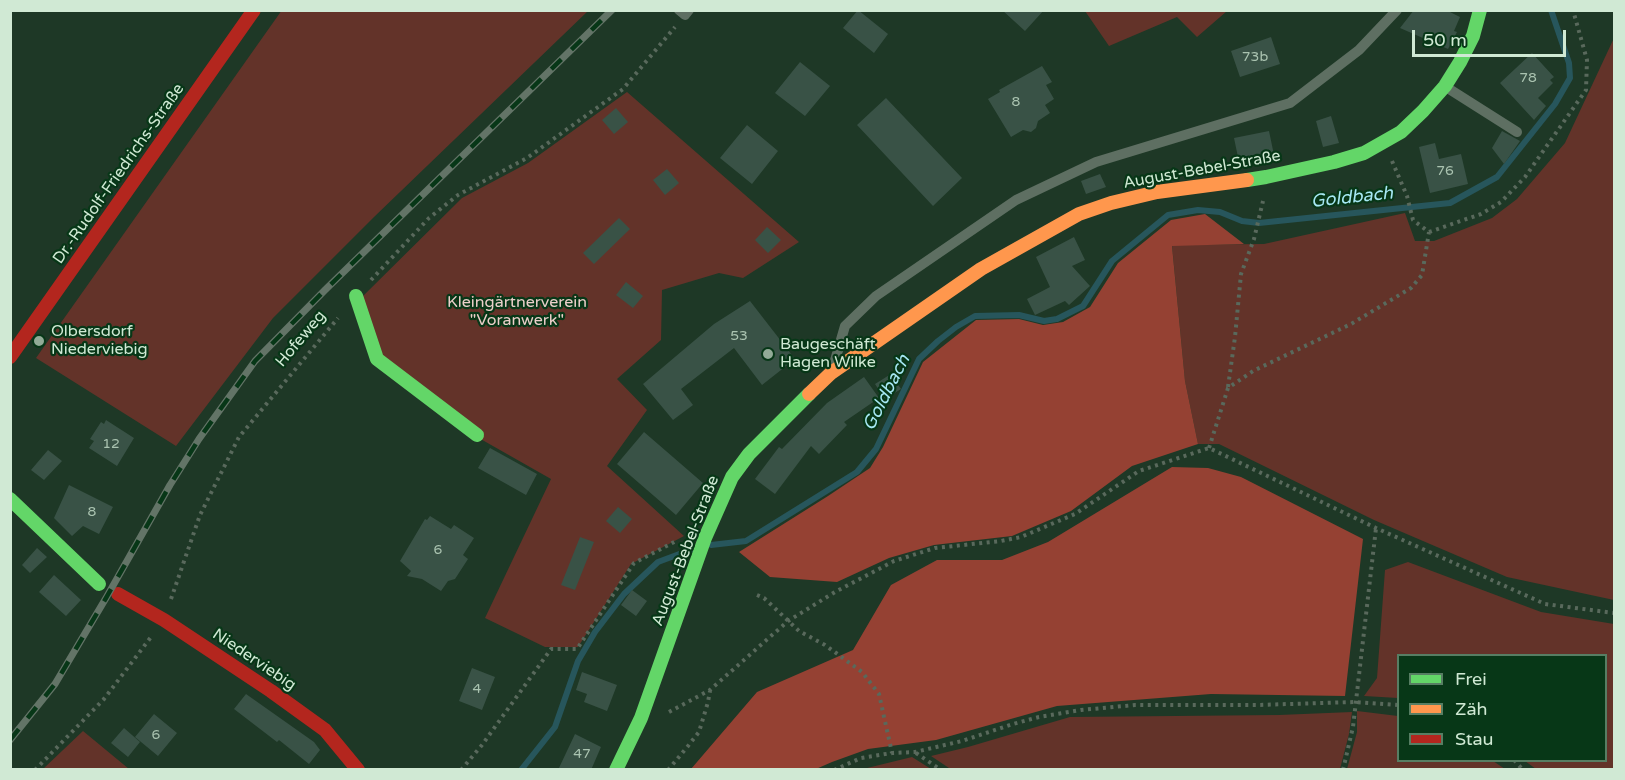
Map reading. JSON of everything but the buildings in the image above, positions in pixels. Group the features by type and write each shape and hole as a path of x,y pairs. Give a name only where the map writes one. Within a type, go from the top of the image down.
{"street":[{"name":"Dr.-Rudolf-Friedrichs-Straße","path":"10,357 254,10"},
{"name":"August-Bebel-Straße","path":"616,770 641,718 705,538 732,477 749,454 831,373 981,269 1079,214 1157,192 1266,177 1335,162 1364,153 1401,132 1445,86 1473,36 1480,10"},
{"path":"356,296 377,359 477,435"},
{"path":"10,498 99,584"},
{"name":"Niederviebig","path":"118,594 164,620 325,730 358,770"}],"lane":[{"name":"August-Bebel-Straße","path":"831,373 845,326 876,296 1016,200 1096,162 1290,103 1359,50 1397,10"},
{"path":"1445,86 1516,132"}],"path":[{"path":"1429,232 1481,214 1501,202 1525,177 1586,90 1587,60 1573,10"},
{"name":"Hofeweg","path":"35,770 104,699 164,620 200,515 239,437 356,296 429,218 458,195 527,158 623,89 684,12"},
{"path":"1384,141 1407,196 1413,220 1429,232"},
{"path":"1209,448 1228,388 1241,274 1261,214"},
{"path":"1228,388 1253,371 1351,324 1411,288 1422,275 1429,232"},
{"path":"641,718 667,714 710,690 788,621 835,592 894,561 935,548 1021,537 1075,514 1139,471 1209,448 1376,528 1545,604 1614,613"},
{"path":"1344,770 1353,727 1376,528"},
{"path":"461,770 482,745 551,649 578,649 634,563 679,539"},
{"path":"757,595 764,598 799,631 825,645 862,672 879,694 892,753"},
{"path":"668,770 699,732 710,690"},
{"path":"834,770 861,758 915,752 962,741 1039,717 1081,710 1135,705 1355,702 1397,705"},
{"path":"915,752 941,770"}],"green space":[{"path":"282,10 588,11 374,217 273,318 176,446 36,358"},
{"path":"1085,11 1227,11 1197,37 1177,17 1109,46"},
{"path":"1614,38 1614,600 1507,577 1374,520 1219,444 1198,444 1185,381 1172,245 1264,244 1405,213 1415,241 1434,241 1492,218 1517,199 1565,143"},
{"name":"Kleingärtnerverein \"Voranwerk\"","path":"627,92 799,242 743,278 719,273 662,290 661,340 617,379 647,410 607,466 684,536 631,564 578,647 545,647 485,618 551,479 463,429 377,359 360,299 462,198 528,163"},
{"path":"1408,562 1541,612 1614,624 1614,769 1536,769 1526,762 1607,762 1607,654 1397,654 1397,698 1364,696 1377,678 1385,570"},
{"path":"1357,711 1397,716 1397,762 1494,762 1505,769 1347,769 1357,732"},
{"path":"1352,712 1340,769 952,770 931,756 1070,717"},
{"path":"83,731 129,769 43,769"},
{"path":"912,757 931,769 863,769"}],"shaded area":[{"path":"1205,214 1244,244 1172,246 1185,381 1198,444 1132,466 1071,511 1012,536 934,545 889,558 837,582 770,577 739,552 870,468 883,447 923,362 976,320 1019,319 1043,325 1063,322 1090,307 1118,263 1171,220"},
{"path":"1172,467 1208,468 1241,477 1363,539 1345,696 1211,694 1057,706 936,740 868,749 816,769 691,769 757,692 853,650 891,585 937,560 1002,560 1048,542"}],"waterway":[{"name":"Goldbach","path":"711,545 746,541 857,472 876,449 919,359 956,327 975,316 1019,315 1044,321 1057,319 1083,306 1112,261 1168,215 1198,210 1220,212 1242,221 1259,223 1450,203 1497,177 1555,104 1570,78 1569,63 1551,10"},
{"name":"Goldbach","path":"521,770 555,727 578,661 595,632 624,594 658,562 690,550"}],"railway":[{"path":"10,740 55,684 170,485 199,439 255,361 612,10"}],"traffic: fast":[{"path":"1247,180 1334,162 1364,153 1401,132 1445,86 1473,36 1480,10"},
{"path":"356,296 377,359 477,435"},
{"path":"616,770 641,718 705,538 732,477 749,454 809,394"},
{"path":"10,499 99,584"}],"traffic: slow":[{"path":"809,394 831,373 981,269 1079,214 1111,203 1157,192 1247,180"}],"traffic: jam":[{"path":"10,357 254,10"},
{"path":"118,594 164,620 325,730 358,770"}],"place":[{"name":"Olbersdorf Niederviebig","path":"39,341"},
{"name":"Baugeschäft Hagen Wilke","path":"768,354"}]}
